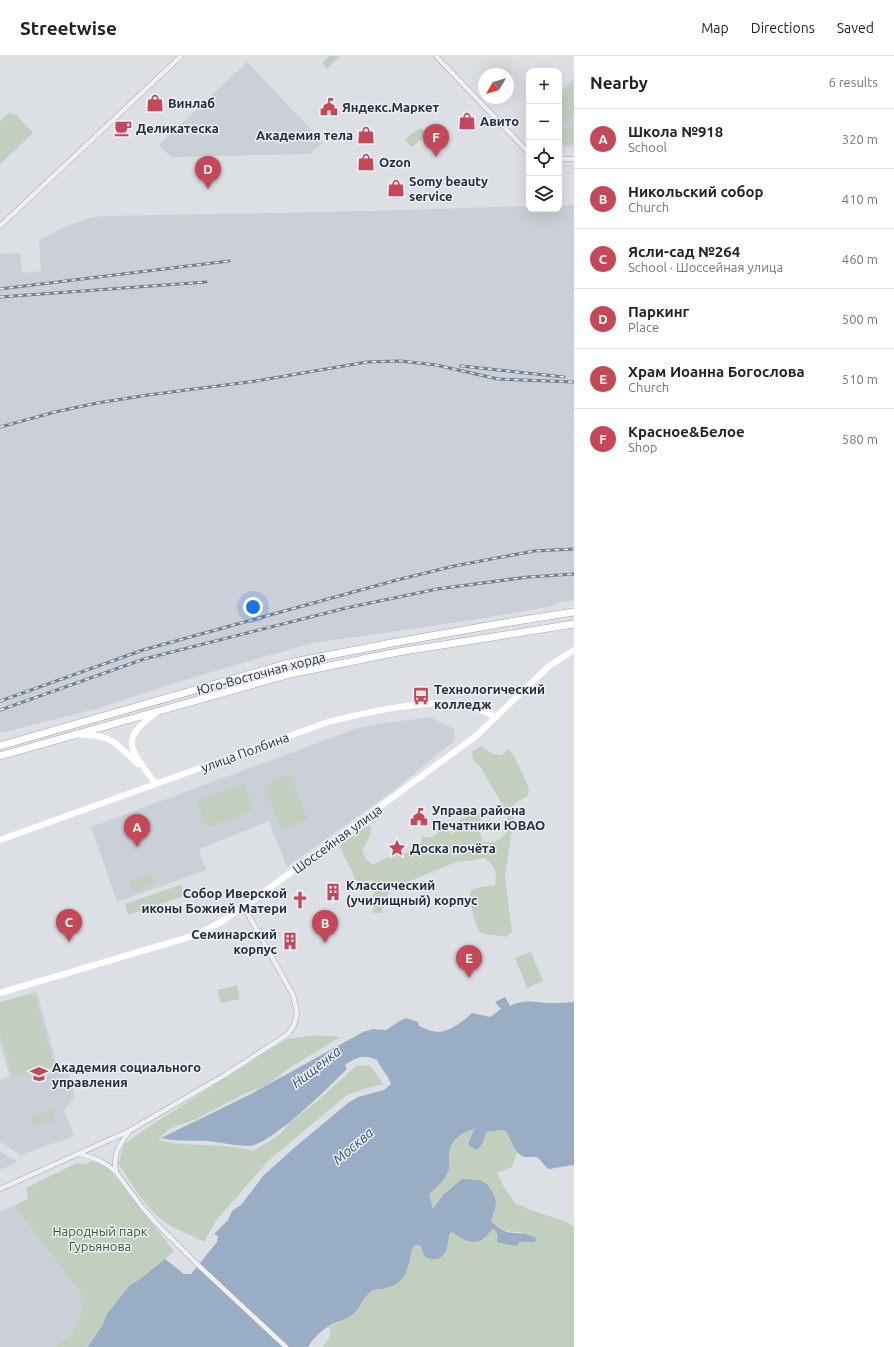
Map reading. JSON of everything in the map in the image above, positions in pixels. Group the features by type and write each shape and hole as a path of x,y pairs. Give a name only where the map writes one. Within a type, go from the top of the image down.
{"main road":[{"name":"Юго-Восточная хорда","path":"0,746 289,663 397,642 574,612"},
{"name":"Юго-Восточная хорда","path":"0,756 290,674 398,652 574,624"},
{"name":"Шоссейная улица","path":"0,993 196,935 208,930 244,907 466,744 480,733 549,666 574,650"},
{"name":"улица Полбина","path":"0,840 328,722 356,715 426,704 450,703 473,706 496,717"},
{"path":"155,783 134,753 131,746 131,741 137,728 157,712"},
{"path":"76,735 95,735 110,739 147,772"}],"street":[{"path":"0,226 181,56"},
{"path":"436,56 526,150"},
{"path":"562,159 574,159"},
{"path":"0,1189 129,1131 225,1075 283,1038 291,1030 297,1013 293,995 244,907"},
{"path":"116,1172 116,1154 119,1146 129,1131"},
{"path":"80,1154 96,1159 116,1172 156,1223 197,1264 286,1347"}],"shaded area":[{"path":"247,62 323,142 310,154 171,157 159,145"},
{"path":"574,79 574,146 562,147 562,90"},
{"path":"562,205 574,205 574,600 557,603 553,606 472,620 313,643 194,677 99,708 0,733 0,254 20,253 22,273 41,271 39,240 62,228 93,217 526,206 526,212 562,212"},
{"path":"430,717 454,729 455,740 393,791 287,867 269,821 199,849 206,870 117,902 91,827 355,729 378,724"},
{"name":"Академия социального управления","path":"37,992 58,1070 68,1071 75,1097 64,1110 74,1136 21,1155 0,1142 0,1080 10,1076 0,1044 0,1002"},
{"path":"0,1152 18,1162 0,1170"},
{"path":"14,1206 78,1290 84,1305 73,1332 55,1347 0,1347 0,1211"}],"green space":[{"path":"329,56 340,56 327,69 322,63"},
{"path":"574,84 574,114 563,124 562,124 562,95"},
{"path":"10,112 13,115 15,114 33,133 0,164 0,121"},
{"path":"421,128 427,134 412,147 405,140 412,133"},
{"path":"562,128 574,128 574,144 562,144"},
{"path":"481,746 493,754 502,755 508,749 514,756 529,788 528,796 513,805 514,814 505,877 512,932 506,937 485,934 480,932 476,924 470,891 479,887 495,885 496,881 493,866 483,858 456,862 391,889 381,913 373,913 373,896 375,888 371,880 363,882 355,880 339,846 369,825 371,827 370,836 362,851 366,859 373,865 388,857 412,851 419,846 423,836 430,838 437,834 439,831 436,825 438,823 442,823 446,829 453,834 459,828 460,819 468,816 474,810 481,815 480,832 482,841 490,842 500,839 507,831 507,818 502,803 482,769 473,760 472,752"},
{"path":"290,774 308,820 281,830 264,785"},
{"path":"244,783 254,810 207,828 197,801"},
{"path":"150,873 154,884 133,893 129,882"},
{"path":"181,885 184,896 128,915 125,904"},
{"path":"531,952 543,981 527,988 515,958"},
{"path":"237,985 240,999 221,1003 217,990"},
{"path":"34,993 54,1066 13,1077 0,1032 0,1002"},
{"path":"316,1035 340,1037 288,1069 266,1086 246,1093 196,1119 169,1129 158,1140 182,1144 241,1148 253,1151 281,1133 290,1122 315,1103 356,1066 370,1065 383,1084 347,1095 268,1161 215,1222 204,1242 171,1226 158,1217 139,1195 118,1163 124,1144 287,1039"},
{"path":"52,1109 55,1120 33,1127 30,1116"},
{"path":"474,1129 472,1136 484,1140 485,1132 502,1130 507,1132 512,1145 517,1152 512,1167 497,1173 504,1187 515,1203 574,1226 574,1347 322,1347 329,1339 331,1330 327,1327 342,1321 361,1304 368,1294 374,1290 384,1289 410,1254 412,1248 416,1245 447,1247 450,1233 454,1232 464,1239 484,1238 490,1230 495,1229 498,1235 499,1243 510,1244 526,1241 522,1232 505,1230 498,1227 491,1221 496,1200 488,1185 454,1185 443,1195 433,1210 429,1194 447,1174 449,1168 450,1150 453,1143 462,1132"},
{"name":"Народный парк Гурьянова","path":"92,1161 108,1168 174,1251 153,1270 129,1286 86,1347 55,1347 73,1332 84,1304 78,1290 14,1206 28,1198 26,1188 77,1163 86,1164"}],"water":[{"path":"505,997 510,1006 524,1002 574,1002 574,1165 549,1169 536,1157 525,1157 518,1153 513,1147 507,1132 502,1130 486,1132 481,1146 477,1150 468,1144 474,1129 460,1135 453,1142 450,1151 449,1168 447,1174 429,1194 433,1209 443,1195 462,1179 480,1180 488,1185 496,1200 491,1221 507,1232 532,1236 536,1238 535,1242 520,1242 517,1246 499,1243 497,1241 498,1235 494,1229 477,1242 465,1240 453,1232 450,1233 448,1245 444,1255 438,1259 431,1259 424,1256 421,1246 416,1245 412,1248 406,1273 399,1282 384,1289 375,1290 368,1294 354,1313 325,1328 315,1337 308,1347 87,1347 102,1326 107,1314 129,1286 165,1259 184,1274 191,1274 217,1242 218,1236 214,1234 228,1220 232,1211 241,1205 264,1175 348,1103 358,1097 384,1090 391,1084 377,1060 368,1057 361,1057 345,1065 347,1069 300,1114 271,1136 259,1143 244,1146 207,1141 161,1138 251,1094 363,1032 373,1029 386,1030 406,1018 418,1022 419,1026 428,1030 442,1032 456,1026 472,1013 490,1017 501,1009 495,1002"}],"railway":[{"path":"0,289 229,261"},
{"path":"0,297 206,282"},
{"path":"0,427 55,412 97,403 256,381 367,362 400,361 436,365 498,379 574,382"},
{"path":"461,366 564,377"},
{"path":"0,701 143,650 397,580 454,566 534,551 574,549"},
{"path":"0,710 144,659 346,608 437,589 528,577 574,574"}],"place":[{"name":"Винлаб","path":"155,103"},
{"name":"Яндекс.Маркет","path":"329,107"},
{"name":"Авито","path":"467,121"},
{"name":"Деликатеска","path":"123,128"},
{"name":"Академия тела","path":"366,135"},
{"name":"Красное&Белое","path":"436,157"},
{"name":"Ozon","path":"366,162"},
{"name":"Somy beauty service","path":"396,188"},
{"name":"Паркинг","path":"208,189"},
{"name":"Технологический колледж","path":"421,696"},
{"name":"Управа района Печатники ЮВАО","path":"419,817"},
{"name":"Школа №918","path":"137,847"},
{"name":"Доска почёта","path":"397,848"},
{"name":"Классический (училищный) корпус","path":"333,892"},
{"name":"Собор Иверской иконы Божией Матери","path":"300,900"},
{"name":"Семинарский корпус","path":"290,941"},
{"name":"Ясли-сад №264","path":"69,942"},
{"name":"Никольский собор","path":"325,943"},
{"name":"Храм Иоанна Богослова","path":"469,978"},
{"name":"Академия социального управления","path":"39,1074"}],"water label":[{"name":"Нищенка","path":"316,1067"},
{"name":"Москва","path":"353,1146"}]}
